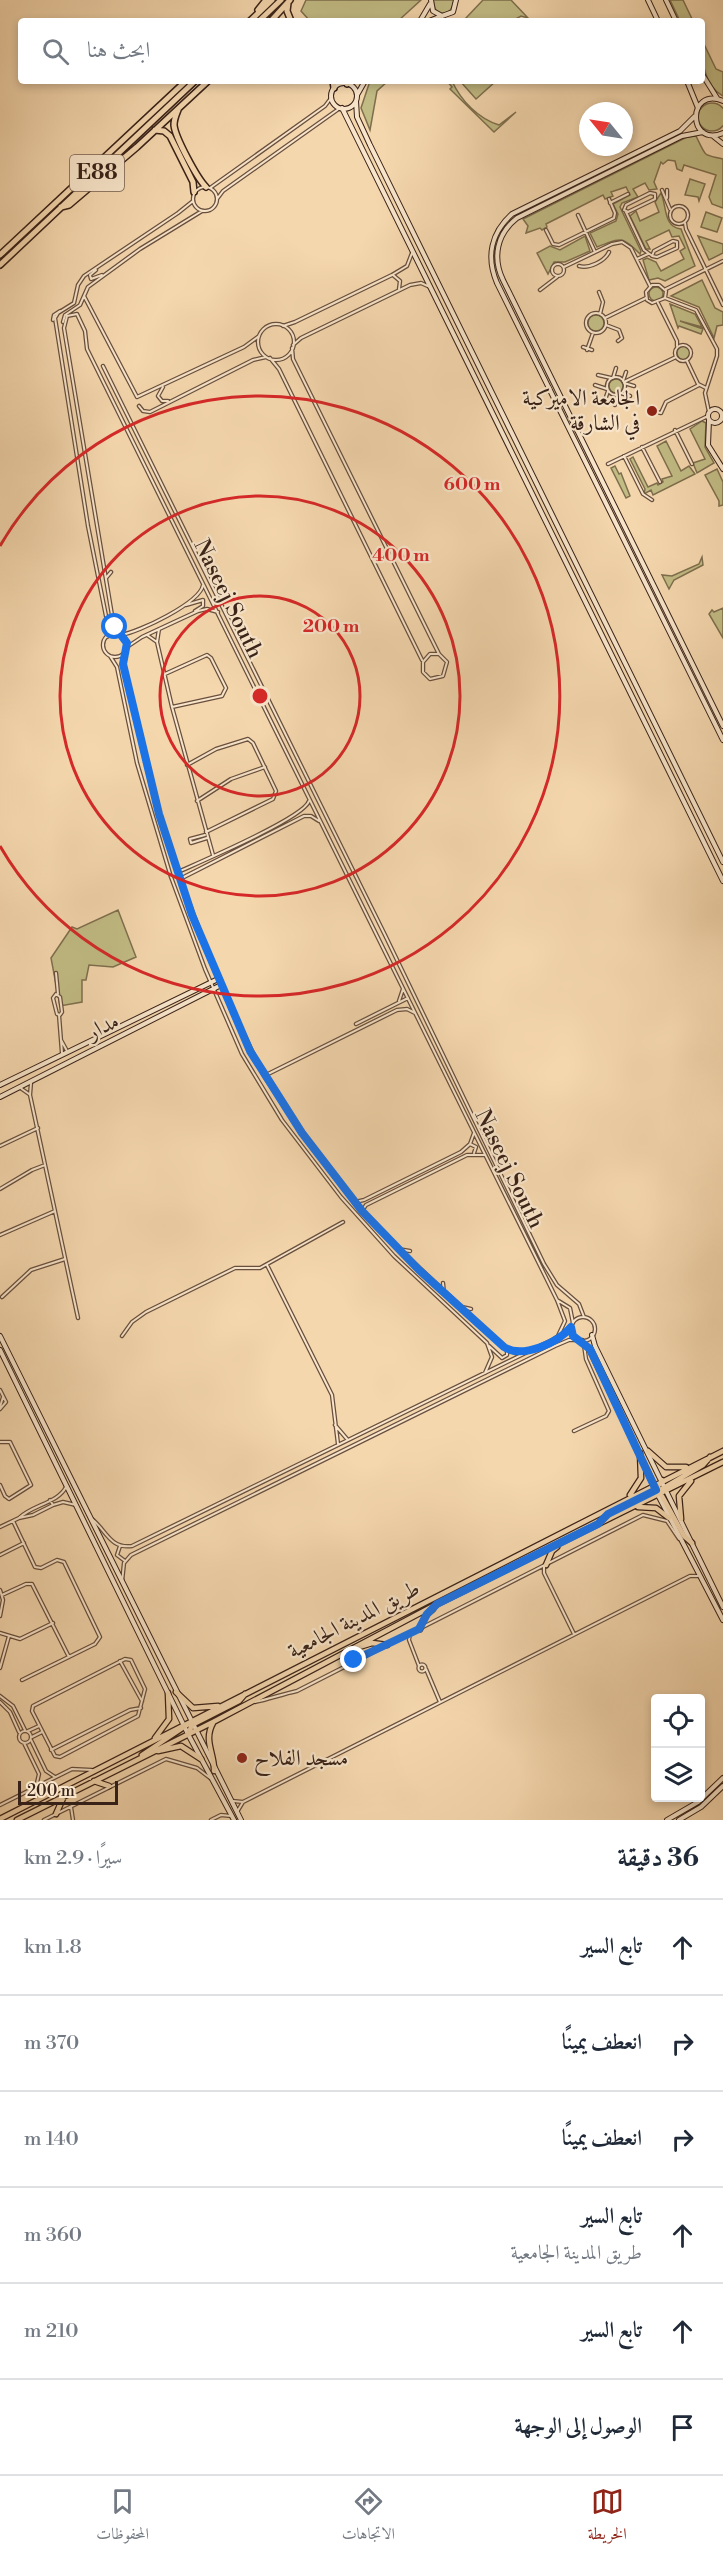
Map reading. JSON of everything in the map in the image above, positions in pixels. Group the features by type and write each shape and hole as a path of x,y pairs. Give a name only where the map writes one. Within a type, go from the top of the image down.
{"highway":[{"path":"256,18 266,0"},
{"path":"256,18 272,0"},
{"path":"256,18 281,0"},
{"path":"274,18 290,0"},
{"path":"290,0 287,11 290,18"},
{"name":"E88","path":"0,255 183,84"},
{"name":"E88","path":"0,265 192,84"},
{"path":"60,208 69,205 205,84"},
{"path":"333,84 334,88"},
{"path":"179,108 174,122 176,132 200,179 208,187"},
{"path":"155,130 164,131 170,136 192,182 194,192"}],"main road":[{"name":"طريق المدينة الجامعية","path":"192,1725 215,1721 437,1604 635,1507 689,1467 723,1450"},
{"path":"648,1451 666,1467 689,1467"},
{"path":"627,1498 641,1478 640,1453"},
{"path":"598,1524 608,1514 703,1465 710,1457"},
{"name":"طريق المدينة الجامعية","path":"16,1820 155,1751 218,1706 627,1498 695,1477 723,1462"},
{"path":"681,1519 680,1494 695,1477"},
{"path":"660,1488 685,1538 692,1543"},
{"path":"635,1507 656,1508 669,1518"},
{"path":"545,1565 552,1551 562,1542"},
{"path":"420,1629 427,1614 437,1604"},
{"path":"356,1647 374,1643 387,1645"},
{"path":"176,1692 193,1708 218,1706"},
{"path":"155,1738 169,1719 168,1693"},
{"path":"141,1757 149,1749 239,1701 246,1693"},
{"path":"214,1771 208,1744 209,1731 215,1721"},
{"name":"طريق المدينة الجامعية","path":"0,1819 155,1738 185,1729"},
{"path":"155,1751 181,1746 201,1759"},
{"path":"93,1781 109,1786"},
{"path":"56,1814 64,1796"}],"street":[{"path":"430,0 433,11 442,16"},
{"path":"422,18 428,10 430,0"},
{"path":"648,0 657,18"},
{"path":"666,0 675,18"},
{"path":"437,18 453,12 456,1"},
{"path":"705,79 718,99"},
{"path":"202,211 193,201 194,192 208,187 325,106 334,88 344,84"},
{"path":"350,84 356,98 356,113 366,137 723,862"},
{"path":"100,266 91,274 94,280 202,211 213,208 223,191 341,108 351,106 363,84"},
{"path":"688,84 698,108"},
{"path":"331,98 341,108 432,288 723,882"},
{"path":"723,101 706,100 698,108 696,116 680,131 520,209 505,220 495,236 490,255 493,274 723,740"},
{"path":"696,116 703,132"},
{"path":"723,144 712,135 703,132 687,134 524,214 511,223 502,235 497,250 499,273 723,726"},
{"path":"712,135 723,133"},
{"path":"208,187 217,199"},
{"path":"662,190 668,200 686,211 688,218 680,225"},
{"path":"667,190 673,221 686,229"},
{"path":"626,212 655,199 655,194 650,193 626,205 623,209 650,255 657,258 677,248 678,243 673,241 650,255 637,259"},
{"path":"546,230 557,246 614,218 615,213 609,201 628,194"},
{"path":"193,201 82,278 75,301 56,315 57,336 108,626 103,648 116,664 137,763 171,877 211,982 236,1041 257,1080 313,1161 385,1246 502,1358 507,1355 506,1349"},
{"path":"671,211 675,206"},
{"path":"578,215 596,262"},
{"path":"685,223 723,304"},
{"path":"564,267 612,243 622,242 631,248 650,286"},
{"path":"83,294 134,395 139,397 248,345 268,326 283,326 392,275 407,266 412,250"},
{"path":"579,266 585,267 596,262 609,252"},
{"path":"665,289 723,261"},
{"path":"558,276 553,273 553,266 559,264 564,267"},
{"path":"540,290 564,272 564,267"},
{"path":"105,274 88,287 80,305 64,317 64,328 106,578 119,634 127,647"},
{"path":"392,275 400,281 399,289"},
{"path":"139,406 142,411 148,412 255,359 285,357 301,338 399,289 417,283 432,288"},
{"path":"659,285 665,289 666,296 658,303 650,303 646,298 646,292 650,286 659,285"},
{"path":"599,292 603,302 600,314"},
{"path":"666,296 696,310 716,346 717,356 705,395 716,423"},
{"path":"605,318 646,298"},
{"path":"658,303 677,341 691,351 687,361 699,385 706,388"},
{"name":"Naseej South","path":"64,328 67,316 77,314 84,329 87,349 557,1300 565,1321 557,1338"},
{"path":"592,314 600,314 605,318 606,325 601,332 593,333 588,330 586,321 592,314"},
{"path":"606,325 619,330 622,338 618,341"},
{"path":"259,336 260,349 279,369 423,662 423,672 427,677 440,678 448,666 445,659 440,654 293,358 292,335 283,326"},
{"path":"587,350 593,333"},
{"path":"57,336 62,334 65,336"},
{"path":"677,341 676,357 681,362 687,361"},
{"path":"676,348 682,345"},
{"path":"583,347 592,350"},
{"path":"624,382 676,357"},
{"path":"103,366 389,944 544,1264 557,1285 579,1304 584,1317 593,1324 592,1335 595,1346 648,1451 669,1518 723,1620"},
{"path":"605,400 616,368"},
{"path":"615,405 626,372"},
{"path":"598,375 634,386"},
{"path":"169,383 159,390 158,398 165,402 176,399"},
{"path":"595,385 630,396"},
{"path":"656,412 661,413 666,402 699,385"},
{"path":"559,409 561,405 566,408"},
{"path":"608,464 723,407"},
{"path":"709,430 720,421 722,413 711,413"},
{"path":"711,413 710,450 723,469"},
{"path":"675,430 692,464"},
{"path":"642,447 660,482"},
{"path":"624,456 643,494 652,500"},
{"path":"106,578 111,572"},
{"path":"107,637 138,630 185,605 199,595 203,582"},
{"path":"185,605 203,600 203,606 147,634 127,647 123,654 123,664 151,786 177,872 221,986 264,1076 302,1133 354,1202 397,1248 506,1349 526,1353"},
{"path":"193,612 204,609 218,612"},
{"path":"159,629 157,642 172,707 196,801 213,855"},
{"path":"669,631 677,640 680,639"},
{"path":"147,634 157,642"},
{"path":"110,656 123,654"},
{"path":"423,662 430,654 440,654"},
{"path":"165,674 207,656 212,659 226,688 222,696 172,707"},
{"path":"187,765 214,750 247,739 253,743 276,791 274,798 206,835"},
{"path":"196,801 231,779 265,767"},
{"path":"177,872 305,809 309,799"},
{"path":"180,879 305,816 310,811 305,809"},
{"path":"305,816 311,816 321,823"},
{"path":"56,973 62,1012 59,1015"},
{"name":"مدار","path":"0,1085 218,979"},
{"name":"مدار","path":"0,1097 221,986"},
{"path":"398,1003 402,986"},
{"path":"58,994 53,998 59,1015 62,1055"},
{"path":"356,1024 408,998"},
{"path":"404,1000 404,1009"},
{"path":"264,1076 366,1024 404,1009 416,1014"},
{"path":"62,1040 68,1053"},
{"path":"32,1080 30,1095 78,1318"},
{"path":"19,1088 30,1095"},
{"path":"0,1146 38,1128"},
{"path":"354,1202 362,1201 461,1152 470,1144 474,1130"},
{"path":"470,1144 476,1147 474,1153"},
{"path":"362,1211 364,1206 474,1153 486,1156"},
{"path":"0,1189 45,1165"},
{"path":"424,1180 428,1174"},
{"path":"396,1190 401,1191"},
{"path":"362,1201 364,1206"},
{"path":"0,1235 23,1227 55,1211"},
{"path":"122,1336 132,1322 146,1312 235,1268 256,1269 267,1265 343,1222"},
{"path":"397,1248 410,1251"},
{"path":"2,1297 31,1270 66,1259"},
{"path":"267,1265 332,1395 333,1423 338,1445"},
{"path":"443,1283 444,1293"},
{"path":"557,1300 570,1308 573,1336 582,1341 640,1453 681,1519 723,1607"},
{"path":"460,1307 471,1309"},
{"path":"91,1519 108,1538 120,1546 132,1546 557,1338 584,1317"},
{"path":"122,1582 125,1561 129,1556 555,1346 569,1340 582,1341 592,1335"},
{"path":"0,1336 214,1771 241,1820"},
{"path":"574,1431 609,1413 586,1359 582,1341"},
{"path":"485,1373 492,1357 489,1346"},
{"path":"0,1350 68,1485 185,1729 234,1818"},
{"path":"455,1387 458,1393"},
{"path":"0,1390 3,1401 0,1408"},
{"path":"333,1423 347,1440"},
{"path":"0,1442 10,1442 30,1485 8,1498 1,1489"},
{"path":"0,1527 19,1518 34,1507 61,1495 68,1485"},
{"path":"50,1500 53,1505"},
{"path":"19,1518 63,1502 77,1505"},
{"path":"34,1507 37,1513"},
{"path":"252,1701 296,1692 643,1515 667,1521 681,1540"},
{"path":"13,1521 37,1568 57,1560 64,1562 100,1635 98,1643 22,1680"},
{"path":"0,1555 24,1543"},
{"path":"120,1546 117,1555 125,1561"},
{"path":"545,1565 545,1575 574,1634"},
{"path":"690,1576 695,1566"},
{"path":"536,1570 545,1575"},
{"path":"237,1813 243,1802 690,1576 701,1577"},
{"path":"2,1595 30,1583 69,1657"},
{"path":"0,1590 2,1595 0,1616"},
{"path":"0,1633 22,1638 52,1623"},
{"path":"410,1634 410,1643 421,1665 426,1669 440,1702"},
{"path":"0,1668 9,1636"},
{"path":"402,1638 410,1643"},
{"path":"126,1659 132,1662 145,1689 141,1708 135,1718 60,1756 55,1756 32,1711 34,1705 120,1662 126,1659"},
{"path":"120,1662 143,1702"},
{"path":"421,1665 421,1671 428,1677"},
{"path":"421,1671 426,1669"},
{"path":"0,1696 16,1712 47,1773 55,1778"},
{"path":"0,1702 11,1714 19,1739 24,1743 37,1769 40,1777 36,1787"},
{"path":"51,1750 130,1710 141,1708"},
{"path":"11,1714 16,1712"},
{"path":"19,1734 39,1726"},
{"path":"24,1743 42,1732"},
{"path":"44,1820 109,1786 168,1759 200,1769 214,1782"},
{"path":"37,1769 43,1766"},
{"path":"0,1805 77,1767 95,1770"},
{"path":"667,1820 698,1802 723,1778"},
{"path":"679,1820 701,1807 723,1786"},
{"path":"230,1800 243,1802"},
{"path":"211,1820 221,1815 226,1805"},
{"path":"70,1807 73,1820"},
{"path":"63,1810 70,1814"},
{"path":"221,1815 234,1818"}],"shaded area":[{"path":"306,0 421,0 401,18 307,18 301,11"},
{"path":"433,0 454,0 450,10 442,13 435,9"},
{"path":"483,0 511,0 528,18 521,16 517,18 466,18"},
{"path":"670,0 683,0 692,18 679,18"},
{"path":"705,46 716,69 723,72 723,96 711,86 705,72"},
{"path":"369,84 385,84 377,91 370,130 361,108"},
{"path":"450,84 454,84 471,108 484,118 499,125 516,112 494,132 450,89 452,87"},
{"path":"463,84 493,84 476,99"},
{"path":"712,103 722,107 724,124 722,127 712,131 702,127 698,117 702,107"},
{"path":"696,136 706,154 723,159 723,208 712,204 709,197 716,175 684,165 682,171 677,169 675,161 668,160 663,164 661,162 654,182 657,189 649,190 645,183 633,189 638,197 622,203 620,207 641,251 640,254 621,240 597,247 590,233 616,221 618,214 613,204 630,195 626,187 611,192 613,196 605,199 603,195 546,224 547,227 542,230 540,228 526,233 528,226 523,219 687,137"},
{"path":"690,179 705,184 699,201 698,197 685,195"},
{"path":"661,193 668,220 681,229 695,266 665,281 658,278 649,280 643,260 647,258 656,262 661,271 684,259 680,251 685,248 679,236 672,237 669,230 646,241 650,249 646,249 630,216 636,211 640,221 659,212 655,202"},
{"path":"706,212 722,218 717,232 701,227"},
{"path":"585,236 590,251 565,262 554,262 548,274 537,253 550,246 560,250"},
{"path":"698,236 723,244 723,253 709,260"},
{"path":"702,280 715,308 723,312 723,325 717,326 714,338 699,307 671,296"},
{"path":"656,287 661,289 663,294 661,299 656,301 651,299 649,294 651,289"},
{"path":"670,304 695,314 702,327 680,321 703,329 701,334 679,326 678,328"},
{"path":"593,315 599,315 604,323 602,329 593,331 588,326 588,320"},
{"path":"684,346 689,348 691,353 689,358 684,360 679,358 677,353 679,348"},
{"path":"616,379 621,381 623,386 621,391 616,393 611,391 609,386 611,381"},
{"path":"702,421 706,423 705,447 714,463 697,473 693,463 705,459 690,429"},
{"path":"666,441 681,471 689,466 695,474 653,495 651,490 644,494 645,489 630,459 633,457 648,487 657,483 658,485 663,482 662,479 672,476 657,446"},
{"path":"615,466 619,474 621,473 630,496 626,498 611,468"},
{"path":"717,469 723,482 723,505 719,506 719,501 705,475"},
{"path":"702,557 703,565 674,580 669,589 662,575 672,576 699,564"},
{"path":"723,608 723,638 709,614 712,610 714,612"},
{"path":"118,910 136,957 113,967 89,965 86,980 82,980 82,1002 60,1006 51,958 72,927 77,929"}],"place":[{"name":"الجامعة الاميركية في الشارقة","path":"652,411"},
{"name":"مسجد الفلاح","path":"242,1758"}],"route":[{"path":"115,627 127,643 123,654 123,664 151,786 172,857 218,979 243,1037 264,1076 312,1148 376,1227 419,1270 504,1347 515,1353 526,1353 564,1334 571,1327 573,1336 590,1349 656,1490 608,1514 598,1524 437,1604 427,1614 419,1629 354,1660"}]}
